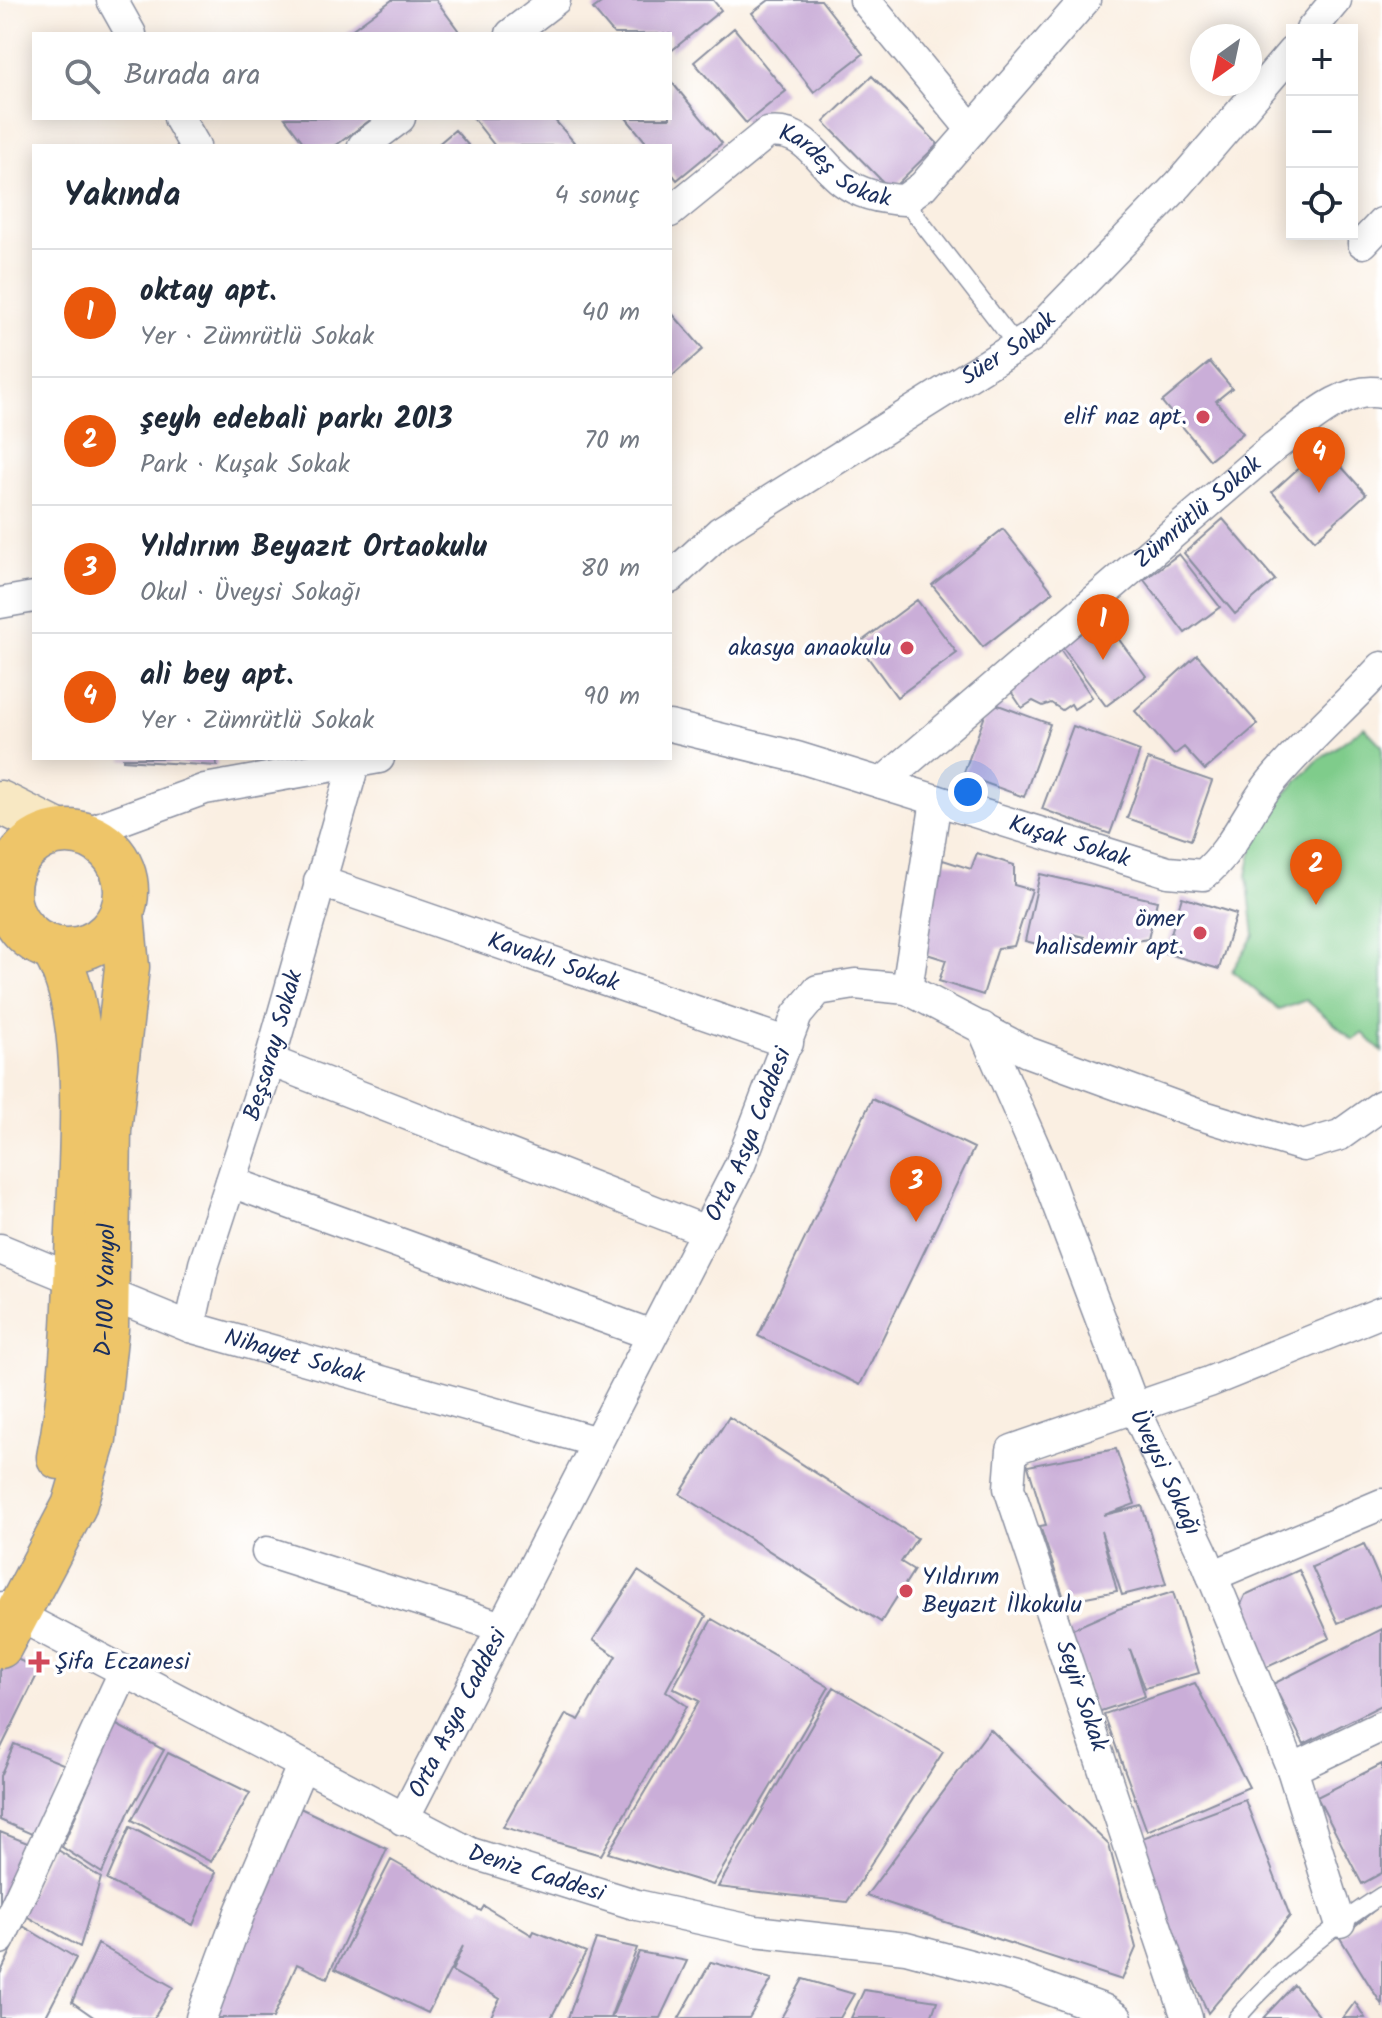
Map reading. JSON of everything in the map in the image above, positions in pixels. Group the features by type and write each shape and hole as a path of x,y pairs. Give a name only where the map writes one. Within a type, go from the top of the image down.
{"main road":[{"path":"0,802 100,842 119,864 126,893 122,914 112,929 98,941 80,949 53,949 27,934 15,919 4,877 26,848 70,832"},
{"name":"D-100 Yanyol","path":"5,1615 57,1469 92,1287 127,967 122,914"},
{"name":"D-100 Yanyol","path":"53,949 63,965 80,1060 92,1287"}],"street":[{"path":"112,0 130,32"},
{"path":"514,32 555,0"},
{"path":"865,0 972,130"},
{"name":"Kardeş Sokak","path":"672,210 767,133 778,132 789,132 811,146 842,181 859,191 904,200 923,186 1085,0"},
{"path":"1316,24 1336,0"},
{"name":"Süer Sokak","path":"672,576 720,532 1031,337 1179,184 1286,59"},
{"path":"180,120 194,144"},
{"path":"366,144 397,120"},
{"name":"Zümrütlü Sokak","path":"882,783 1275,446 1336,402 1367,390 1382,393"},
{"path":"0,603 32,597"},
{"name":"Kuşak Sokak","path":"672,726 797,757 1168,872 1203,875 1222,860 1250,808 1280,772 1377,684"},
{"path":"70,832 205,789 367,761"},
{"name":"Beşsaray Sokak","path":"190,1327 204,1264 270,1061 319,881 367,761"},
{"path":"907,989 936,800"},
{"name":"Kavaklı Sokak","path":"319,881 788,1043"},
{"name":"Orta Asya Caddesi","path":"403,1820 740,1165 797,1015 818,990 855,984 907,989 1027,1052 1197,1114 1303,1146 1340,1135 1382,1105"},
{"name":"Üveysi Sokağı","path":"982,1027 1042,1164 1134,1407 1212,1576 1292,1769 1340,1922"},
{"path":"270,1061 706,1231"},
{"path":"231,1182 652,1335"},
{"name":"Nihayet Sokak","path":"0,1249 190,1327 597,1442"},
{"path":"1134,1407 1209,1382 1382,1312"},
{"name":"Seyir Sokak","path":"1134,1407 1012,1450 1009,1488 1187,2018"},
{"path":"1212,1576 1382,1504"},
{"path":"267,1552 502,1627"},
{"name":"Deniz Caddesi","path":"5,1615 124,1672 471,1853 637,1905 755,1931 906,1948 1015,1977 1103,2009 1117,2018"},
{"path":"0,1939 124,1672"},
{"path":"1292,1769 1382,1726"},
{"path":"201,2018 240,1912 302,1766"}],"lane":[{"path":"904,200 1017,346"},
{"path":"1237,2018 1268,1982 1340,1922 1382,1895"}],"green space":[{"path":"1364,727 1382,746 1382,1052 1363,1033 1353,1040 1306,1000 1279,1010 1232,971 1254,935 1247,875 1259,821 1316,762"}],"building":[{"path":"392,0 436,0 460,32 349,32"},
{"path":"605,0 713,0 721,10 672,50 672,32 612,32 593,9"},
{"path":"769,0 821,0 863,54 814,92 752,13"},
{"path":"734,28 786,91 746,123 694,62"},
{"path":"872,76 938,144 891,190 824,122"},
{"path":"672,82 722,143 677,180 672,174 672,144 647,144 628,120 672,120"},
{"path":"286,120 370,120 338,144 304,144"},
{"path":"475,120 555,120 574,142 572,144 493,144"},
{"path":"455,130 467,144 438,144"},
{"path":"672,313 703,349 672,376"},
{"name":"elif naz apt.","path":"1210,362 1232,388 1216,401 1243,433 1210,460 1162,402"},
{"path":"1323,446 1366,494 1315,540 1272,492"},
{"path":"1223,519 1275,580 1235,614 1184,553"},
{"path":"1003,529 1053,592 983,647 932,585"},
{"path":"1179,554 1220,607 1185,633 1144,580"},
{"name":"akasya anaokulu","path":"917,600 957,653 897,697 858,644"},
{"path":"1100,614 1146,676 1106,706 1060,644"},
{"path":"1059,648 1092,697 1074,709 1071,704 1062,710 1051,703 1043,706 1033,701 1022,708 1006,684"},
{"path":"1197,655 1258,724 1205,770 1184,747 1174,755 1135,711"},
{"path":"990,702 1050,724 1024,797 963,775"},
{"path":"1073,726 1140,751 1110,834 1042,809"},
{"path":"1148,759 1212,781 1191,840 1127,818"},
{"path":"123,760 216,760 217,766"},
{"path":"977,853 1014,865 1014,885 1032,890 1014,946 998,948 983,995 939,981 946,960 914,950 943,860 971,869"},
{"path":"1040,874 1157,901 1148,939 1096,947 1083,944 1084,937 1072,934 1062,950 1025,941"},
{"name":"ömer halisdemir apt.","path":"1182,897 1236,914 1219,969 1165,953"},
{"path":"872,1099 974,1148 860,1385 758,1336"},
{"path":"729,1417 917,1538 901,1562 914,1570 881,1622 680,1494"},
{"path":"1116,1449 1135,1504 1104,1515 1142,1506 1166,1584 1122,1595 1101,1531 1117,1591 1065,1601 1040,1526 1046,1525 1028,1466"},
{"path":"1364,1544 1382,1585 1382,1604 1338,1623 1312,1567"},
{"path":"1299,1570 1330,1638 1263,1669 1237,1614 1245,1595"},
{"path":"638,1571 706,1616 666,1691 687,1706 601,1855 503,1827 566,1714 579,1720 616,1656 593,1640"},
{"path":"1173,1592 1199,1673 1145,1688 1130,1649 1145,1696 1095,1713 1068,1631 1118,1609"},
{"path":"712,1619 829,1687 713,1885 608,1853 699,1701 673,1688"},
{"path":"1382,1629 1382,1705 1304,1744 1273,1684"},
{"path":"7,1655 40,1669 0,1750 0,1668"},
{"path":"1195,1683 1249,1787 1147,1831 1104,1714"},
{"path":"834,1687 943,1752 847,1902 718,1887"},
{"path":"115,1724 164,1750 128,1814 102,1873 62,1847"},
{"path":"990,1729 1109,1845 1136,1948 1122,1980 866,1896"},
{"path":"14,1744 68,1766 34,1835 0,1820 0,1776"},
{"path":"168,1753 250,1793 211,1862 132,1820"},
{"path":"1382,1764 1382,1873 1362,1884 1317,1797"},
{"path":"1245,1800 1290,1916 1208,2013 1172,1933 1137,1840"},
{"path":"300,1808 387,1849 327,1978 297,1964 273,2018 209,2018"},
{"path":"130,1827 216,1872 193,1925 107,1880"},
{"path":"0,1832 35,1846 0,1916"},
{"path":"52,1846 101,1878 80,1947 21,1913"},
{"path":"391,1860 481,1911 484,1906 532,1935 534,1931 586,1952 551,2018 490,2018 500,1999 452,1971 463,1946 428,2013 335,1969"},
{"path":"1382,1904 1382,2005 1340,1938"},
{"path":"23,1926 76,1958 45,2018 0,2018 0,1974"},
{"path":"596,1939 637,1948 610,2018 568,2018"},
{"path":"98,1944 173,1987 154,2018 95,2018 72,2002"},
{"path":"639,1952 687,1961 660,2018 611,2018"},
{"path":"711,1962 772,1979 749,2018 679,2018"},
{"path":"803,1979 854,1994 840,2018 781,2018"},
{"path":"1294,1985 1321,2018 1263,2018"},
{"path":"864,1990 937,2001 931,2018 851,2018"},
{"path":"1355,2002 1365,2018 1343,2018"}],"place":[{"name":"elif naz apt.","path":"1203,417"},
{"name":"ali bey apt.","path":"1319,493"},
{"name":"akasya anaokulu","path":"907,648"},
{"name":"oktay apt.","path":"1103,660"},
{"name":"şeyh edebali parkı 2013","path":"1316,905"},
{"name":"ömer halisdemir apt.","path":"1200,933"},
{"name":"Yıldırım Beyazıt Ortaokulu","path":"916,1222"},
{"name":"Yıldırım Beyazıt İlkokulu","path":"906,1591"},
{"name":"Şifa Eczanesi","path":"39,1662"}]}
